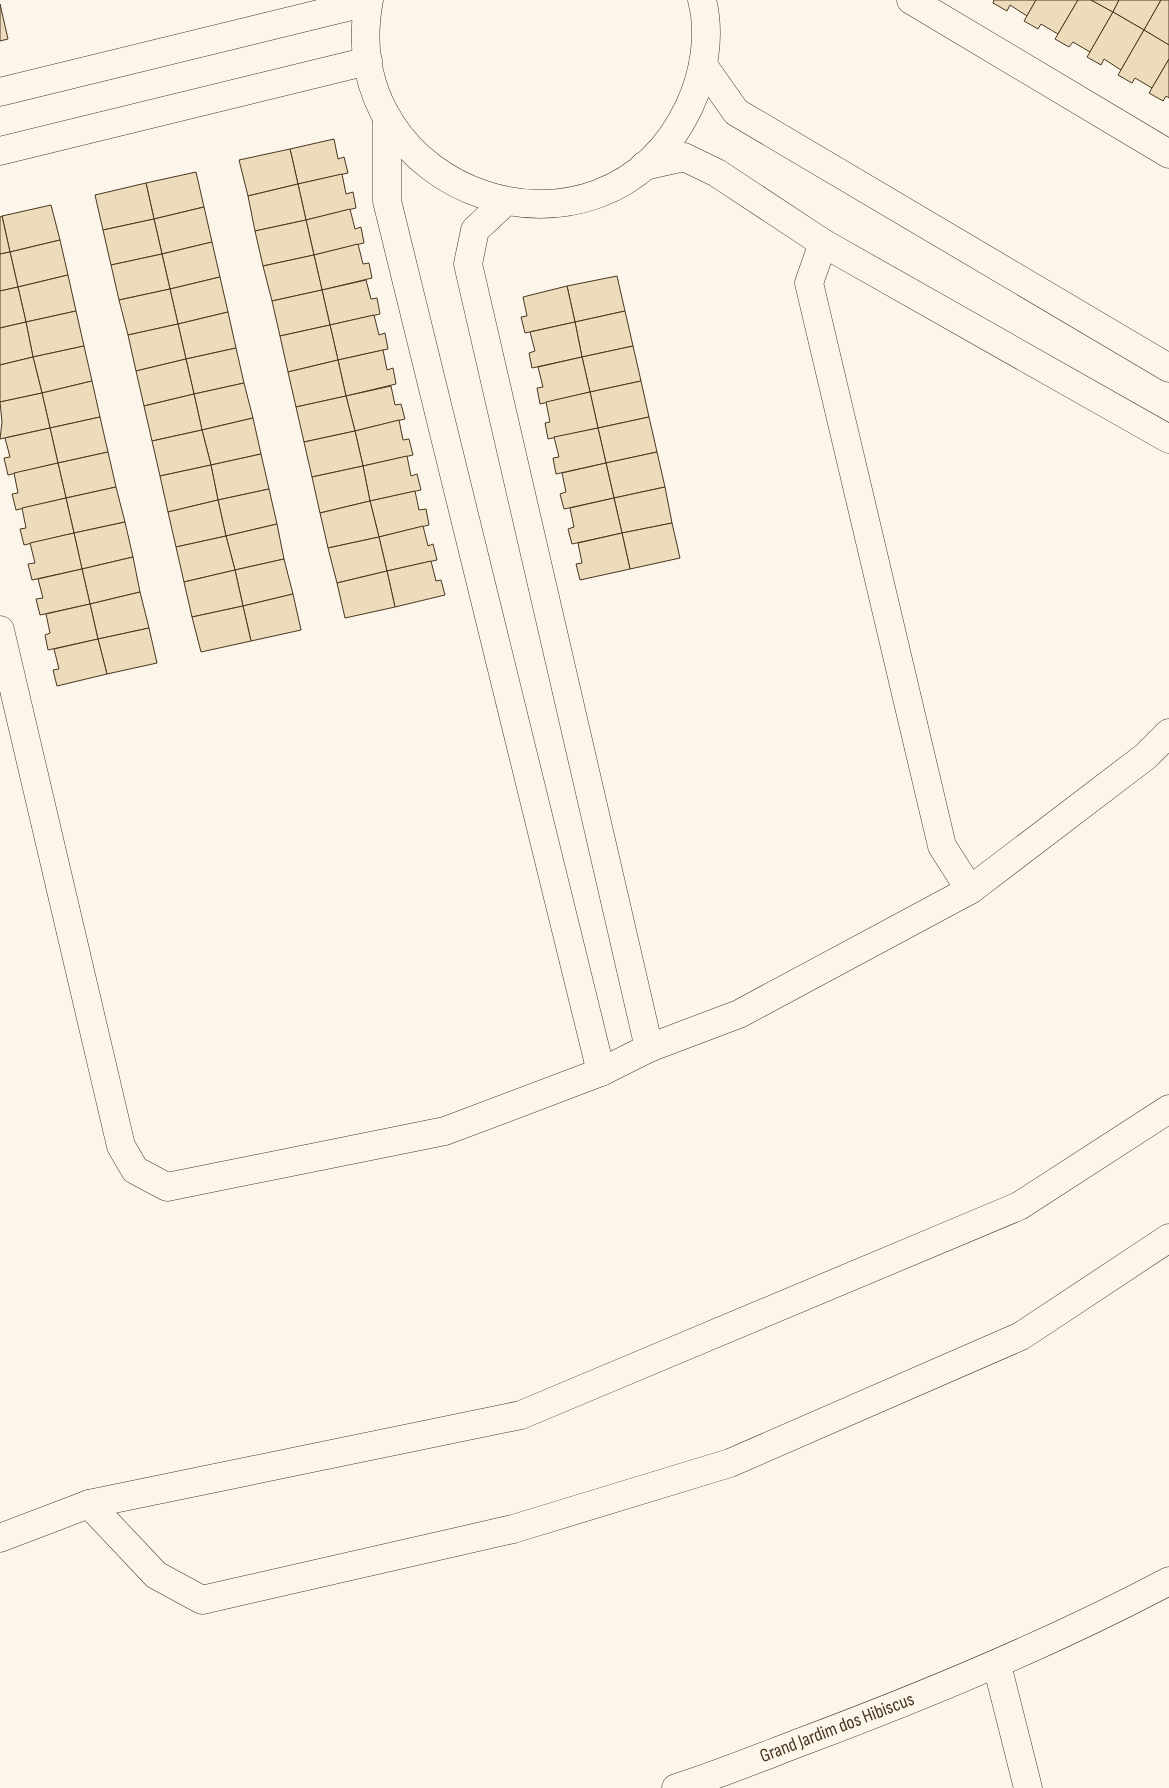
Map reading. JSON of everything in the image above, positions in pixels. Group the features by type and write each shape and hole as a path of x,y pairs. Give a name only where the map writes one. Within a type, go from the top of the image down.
{"street":[{"path":"0,92 368,1 365,32 368,61 375,90 387,118 404,142 425,163 458,185 476,194 505,202 534,204 564,202 585,197 620,183 644,166 665,146 682,121 695,94 703,65 706,36 702,0"},
{"path":"911,0 1169,154"},
{"path":"0,151 368,61"},
{"path":"703,65 736,112 1169,368"},
{"path":"387,118 387,201 601,1072"},
{"path":"644,166 684,157 717,173 823,243 1169,439"},
{"path":"505,202 475,230 468,264 649,1048"},
{"path":"823,243 809,283 942,846 970,890"},
{"path":"0,630 122,1146 135,1170 167,1187 445,1130 601,1072 649,1048 738,1014 970,890 1146,756 1169,733"},
{"path":"0,1538 89,1504 521,1415 1019,1206 1169,1109"},
{"path":"89,1504 156,1575 202,1600 513,1529 730,1463 1021,1336 1169,1238"},
{"name":"Grand Jardim dos Hibiscus","path":"676,1788 877,1714 997,1665 1091,1622 1169,1581"},
{"path":"997,1665 1028,1788"}],"building":[{"path":"994,0 1036,0 1027,16 1010,5 1007,11 993,3"},
{"path":"1036,0 1078,0 1058,34 1041,24 1038,29 1024,21"},
{"path":"1078,0 1091,0 1113,12 1090,52 1073,42 1069,47 1055,39"},
{"path":"1091,0 1119,0 1113,12"},
{"path":"1119,0 1161,0 1144,30 1113,12"},
{"path":"1161,0 1169,0 1169,45 1144,30"},
{"path":"0,4 8,39 0,41"},
{"path":"1113,12 1144,30 1121,70 1104,59 1101,65 1087,57"},
{"path":"1144,30 1169,45 1169,59 1152,88 1135,78 1132,83 1118,75"},
{"path":"1169,59 1169,98 1166,96 1163,101 1149,93"},
{"path":"334,139 338,159 344,157 348,173 298,184 290,149"},
{"path":"290,149 298,184 248,196 239,160"},
{"path":"196,172 204,207 154,219 146,183"},
{"path":"342,174 346,194 353,192 356,208 306,220 298,184"},
{"path":"146,183 154,219 103,230 95,195"},
{"path":"298,184 306,220 255,231 248,196"},
{"path":"51,205 60,240 10,252 2,216"},
{"path":"204,207 212,242 162,254 154,219"},
{"path":"350,209 355,229 361,227 364,243 314,255 306,220"},
{"path":"2,216 10,252 0,254 0,217"},
{"path":"154,219 162,254 111,265 103,230"},
{"path":"306,220 314,255 263,266 255,231"},
{"path":"60,240 68,275 18,287 10,252"},
{"path":"212,242 220,277 170,289 162,254"},
{"path":"358,244 363,264 369,263 372,278 322,290 314,255"},
{"path":"10,252 18,287 0,291 0,254"},
{"path":"162,254 170,289 119,300 111,265"},
{"path":"314,255 322,290 272,301 263,266"},
{"path":"68,275 76,311 26,322 18,287"},
{"path":"617,276 625,311 575,322 567,286"},
{"path":"220,277 228,312 178,324 170,289"},
{"path":"366,280 371,299 377,298 380,314 330,325 322,290"},
{"path":"567,286 575,322 525,333 521,317 527,316 523,297"},
{"path":"18,287 26,322 0,328 0,291"},
{"path":"170,289 178,324 128,335 119,300"},
{"path":"322,290 330,325 280,336 272,301"},
{"path":"76,311 84,346 33,357 26,322"},
{"path":"625,311 633,346 582,357 575,322"},
{"path":"228,312 236,348 186,359 178,324"},
{"path":"374,315 379,335 385,333 388,349 338,360 330,325"},
{"path":"26,322 33,357 0,365 0,328"},
{"path":"575,322 582,357 532,368 529,353 535,351 530,332"},
{"path":"178,324 186,359 136,371 128,335"},
{"path":"330,325 338,360 288,372 280,336"},
{"path":"84,346 92,381 42,393 33,357"},
{"path":"633,346 641,381 590,392 582,357"},
{"path":"236,348 244,383 194,394 186,359"},
{"path":"383,350 387,370 393,368 396,384 346,396 338,360"},
{"path":"33,357 42,393 0,402 0,365"},
{"path":"582,357 590,392 540,404 537,388 543,387 538,367"},
{"path":"186,359 194,394 144,406 136,371"},
{"path":"338,360 346,396 296,407 288,372"},
{"path":"92,381 100,417 50,428 42,393"},
{"path":"641,381 649,417 598,428 590,392"},
{"path":"244,383 253,418 202,430 194,394"},
{"path":"391,386 395,405 401,404 405,419 355,431 346,396"},
{"path":"590,392 598,428 548,439 545,423 550,422 546,402"},
{"path":"42,393 50,428 0,439 2,422 0,402"},
{"path":"194,394 202,430 152,441 144,406"},
{"path":"346,396 355,431 304,442 296,407"},
{"path":"100,417 108,452 58,463 50,428"},
{"path":"649,417 657,452 606,463 598,428"},
{"path":"253,418 261,454 211,465 202,430"},
{"path":"399,420 403,440 409,439 413,455 363,466 355,431"},
{"path":"50,428 58,463 8,475 4,458 10,457 5,438"},
{"path":"598,428 606,463 556,474 553,458 559,457 554,437"},
{"path":"202,430 211,465 160,476 152,441"},
{"path":"355,431 363,466 312,477 304,442"},
{"path":"108,452 116,487 66,498 58,463"},
{"path":"657,452 665,487 614,498 606,463"},
{"path":"261,454 269,489 218,500 211,465"},
{"path":"407,456 411,476 417,474 421,490 370,501 363,466"},
{"path":"58,463 66,498 16,510 12,494 18,493 14,473"},
{"path":"606,463 614,498 564,509 560,494 566,492 562,473"},
{"path":"211,465 218,500 168,512 160,476"},
{"path":"363,466 370,501 320,513 312,477"},
{"path":"116,487 125,522 74,533 66,498"},
{"path":"665,487 672,523 622,533 614,498"},
{"path":"269,489 277,524 226,536 218,500"},
{"path":"415,491 419,510 426,509 429,525 379,537 370,501"},
{"path":"66,498 74,533 24,545 20,529 26,528 22,508"},
{"path":"614,498 622,533 572,544 568,529 574,527 570,508"},
{"path":"218,500 226,536 176,547 168,512"},
{"path":"370,501 379,537 328,548 320,513"},
{"path":"125,522 133,557 82,569 74,533"},
{"path":"672,523 680,558 630,569 622,533"},
{"path":"277,524 284,559 235,570 226,536"},
{"path":"423,526 428,546 433,544 437,560 387,571 379,537"},
{"path":"74,533 82,569 32,580 28,564 35,563 30,543"},
{"path":"622,533 630,569 580,580 576,564 582,563 578,543"},
{"path":"226,536 235,570 184,582 176,547"},
{"path":"379,537 387,571 337,583 328,548"},
{"path":"133,557 140,592 90,604 82,569"},
{"path":"284,559 293,594 243,606 235,570"},
{"path":"431,561 436,581 441,580 445,595 395,607 387,571"},
{"path":"82,569 90,604 40,615 36,599 43,598 38,579"},
{"path":"235,570 243,606 192,617 184,582"},
{"path":"387,571 395,607 345,618 337,583"},
{"path":"140,592 149,628 98,639 90,604"},
{"path":"293,594 301,630 251,641 243,606"},
{"path":"90,604 98,639 48,650 45,635 50,633 46,614"},
{"path":"243,606 251,641 201,652 192,617"},
{"path":"149,628 157,663 107,674 98,639"},
{"path":"98,639 107,674 57,686 53,670 59,669 54,649"}]}
